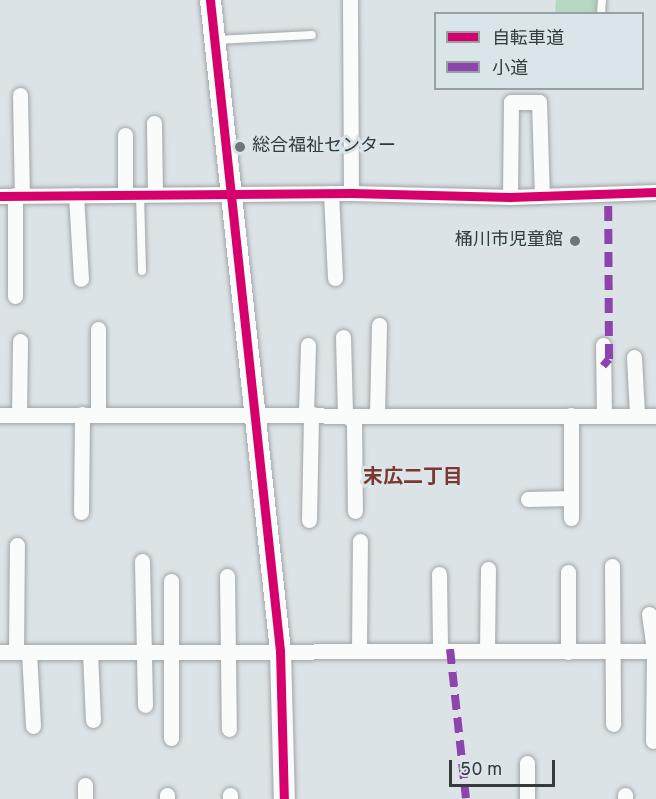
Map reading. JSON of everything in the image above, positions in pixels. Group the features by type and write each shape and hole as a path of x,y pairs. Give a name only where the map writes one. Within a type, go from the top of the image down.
{"street":[{"path":"210,0 280,651 284,799"},
{"path":"350,0 351,193"},
{"path":"15,296 12,195 20,95"},
{"path":"510,197 512,102 539,102 542,195"},
{"path":"140,194 154,123"},
{"path":"125,135 140,194"},
{"path":"12,195 351,193 510,197 656,192"},
{"path":"331,193 335,278"},
{"path":"76,195 81,279"},
{"path":"377,414 379,325"},
{"path":"98,329 98,414"},
{"path":"343,337 345,414 354,422 355,511"},
{"path":"19,414 20,341"},
{"path":"308,345 309,520"},
{"path":"603,345 603,415"},
{"path":"634,357 636,416"},
{"path":"0,415 309,413 656,416"},
{"path":"81,512 82,414"},
{"path":"571,415 571,518"},
{"path":"528,499 571,498"},
{"path":"359,650 360,541"},
{"path":"16,545 23,652 33,726"},
{"path":"142,561 142,652 145,705"},
{"path":"612,566 613,724"},
{"path":"487,650 488,569"},
{"path":"568,572 568,652"},
{"path":"439,574 440,649"},
{"path":"227,576 230,651 229,729"},
{"path":"171,581 168,652 171,738"},
{"path":"649,614 655,651 653,741"},
{"path":"0,652 440,649 568,652 655,651"},
{"path":"90,652 93,720"},
{"path":"527,799 528,763"}],"lane":[{"path":"215,40 312,35"},
{"path":"140,194 142,271"}],"green space":[{"path":"556,0 597,0 596,12 555,12"}],"marked path":[{"path":"603,366 609,359 608,194"},
{"path":"450,649 466,798"}],"cycle path":[{"path":"210,0 280,651 284,799"},
{"path":"0,196 351,193 510,197 656,192"}],"place":[{"name":"総合福祉センター","path":"240,147"},
{"name":"桶川市児童館","path":"575,241"}],"district":[{"name":"末広二丁目","path":"413,478"}]}
